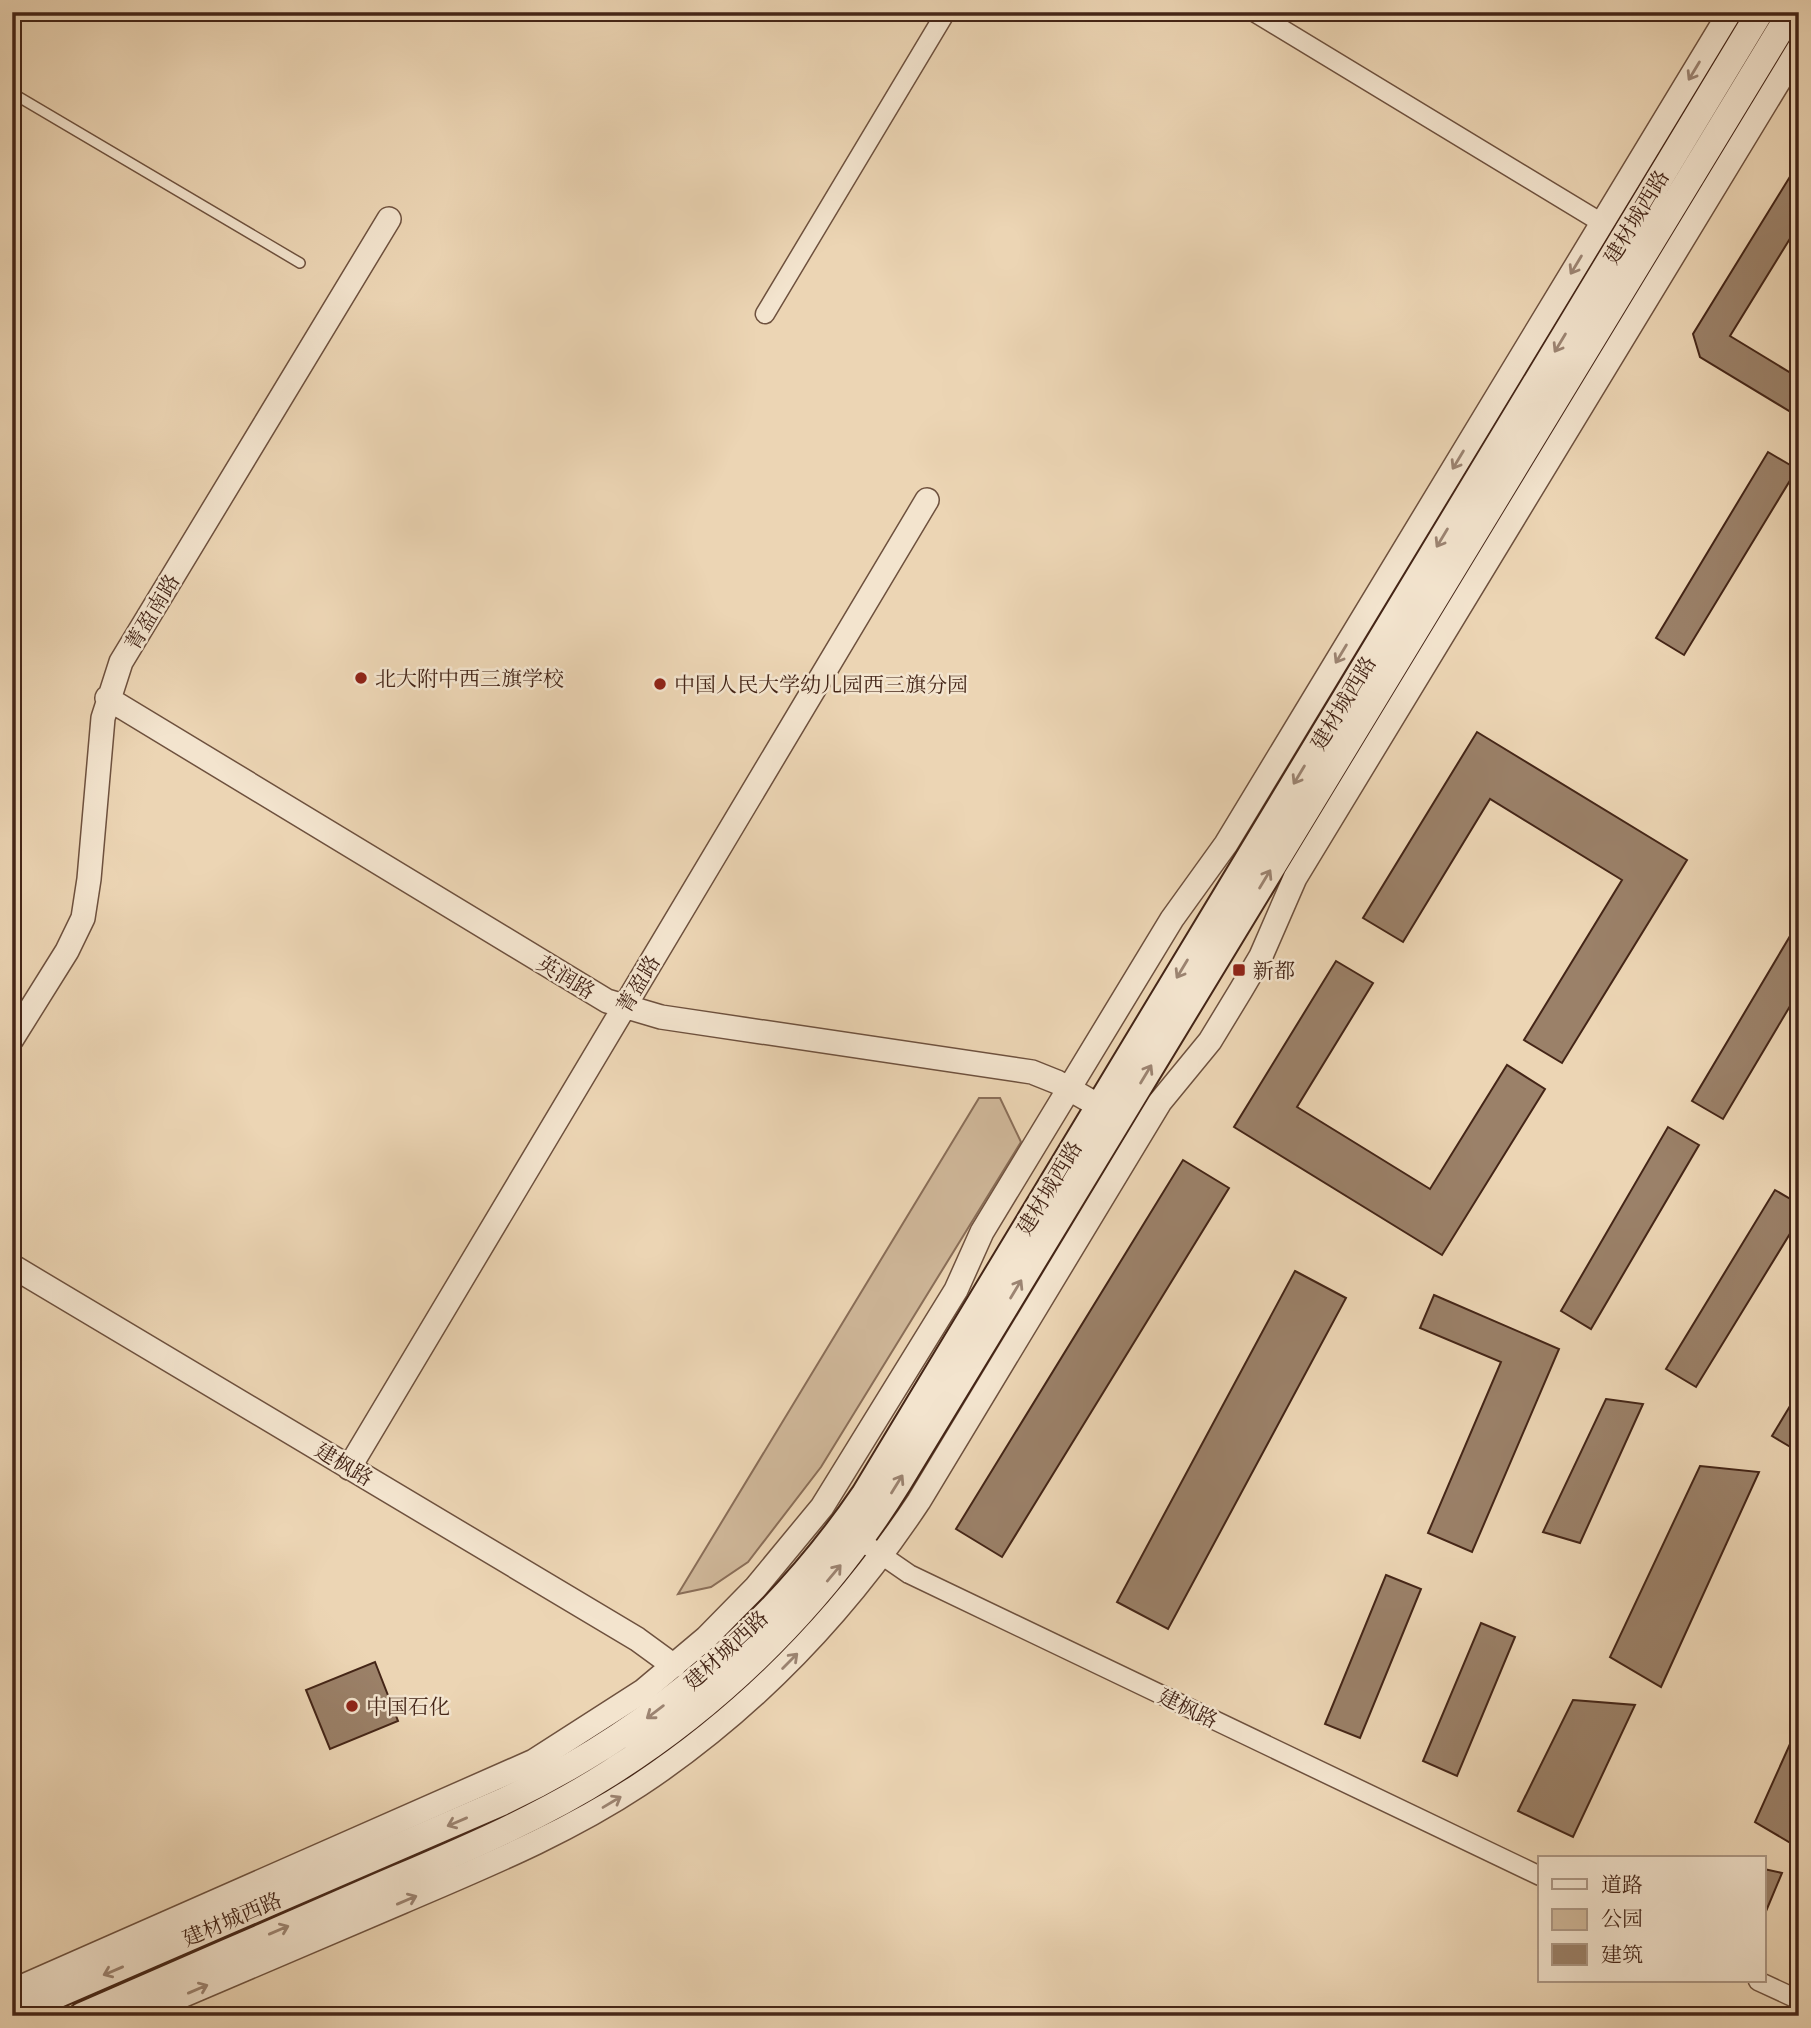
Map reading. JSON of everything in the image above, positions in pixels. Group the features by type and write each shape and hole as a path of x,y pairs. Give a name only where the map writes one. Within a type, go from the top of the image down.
{"main road":[{"name":"建材城西路","path":"1109,1112 1760,12"},
{"name":"建材城西路","path":"82,2016 483,1842 592,1784 666,1734 718,1694 792,1620 851,1534 1109,1112 1791,12"},
{"name":"建材城西路","path":"12,2014 502,1802 569,1769 631,1729 688,1686 851,1534"}],"street":[{"path":"765,314 946,12"},
{"path":"1254,12 1602,223"},
{"name":"建材城西路","path":"12,1991 497,1780 579,1734 674,1666 706,1638 791,1546 841,1478 956,1290 982,1232 1069,1088 1172,919 1226,844 1730,12"},
{"path":"135,2016 537,1843 637,1786 705,1737 764,1687 832,1617 882,1556 919,1502 1160,1102 1210,1041 1261,956 1295,878 1799,48"},
{"name":"菁盈南路","path":"12,1039 67,951 83,918 107,698 128,650 389,219"},
{"name":"菁盈路","path":"349,1468 927,500"},
{"name":"英润路","path":"107,698 591,993 624,1007 661,1017 1021,1069 1045,1076 1109,1112"},
{"name":"建枫路","path":"12,1266 637,1640 674,1666"},
{"name":"建枫路","path":"851,1534 909,1574 1538,1875"},
{"path":"706,1638 724,1623 781,1594 798,1582"},
{"path":"1760,1982 1799,2000"}],"lane":[{"path":"12,93 300,263"}],"green space":[{"path":"979,1098 1000,1098 1021,1142 821,1467 748,1562 711,1587 678,1594"}],"building":[{"path":"1799,162 1799,224 1730,336 1799,378 1799,417 1700,357 1693,334"},
{"path":"1768,452 1797,469 1684,655 1656,638"},
{"path":"1477,732 1687,860 1562,1063 1524,1040 1622,880 1490,799 1403,942 1363,918"},
{"path":"1799,921 1799,991 1723,1119 1692,1101"},
{"path":"1336,961 1373,983 1297,1107 1430,1189 1507,1065 1545,1089 1442,1255 1234,1127"},
{"path":"1668,1127 1699,1145 1591,1329 1561,1311"},
{"path":"1183,1160 1229,1188 1002,1557 956,1529"},
{"path":"1775,1190 1799,1204 1799,1219 1696,1387 1666,1369"},
{"path":"1295,1271 1346,1298 1168,1629 1117,1602"},
{"path":"1434,1295 1559,1349 1472,1552 1428,1533 1501,1362 1420,1328"},
{"path":"1799,1391 1799,1452 1772,1436"},
{"path":"1606,1399 1643,1404 1580,1543 1543,1532"},
{"path":"1700,1466 1759,1472 1661,1687 1610,1657"},
{"path":"1386,1575 1421,1589 1360,1738 1325,1724"},
{"path":"1481,1623 1515,1637 1457,1776 1423,1761"},
{"name":"中国石化","path":"375,1662 398,1721 330,1749 306,1690"},
{"path":"1573,1700 1635,1705 1573,1837 1518,1811"},
{"path":"1799,1724 1799,1848 1755,1822"},
{"path":"1766,1869 1782,1873 1766,1911"}],"place":[{"name":"北大附中西三旗学校","path":"361,678"},
{"name":"中国人民大学幼儿园西三旗分园","path":"660,684"},
{"name":"新都","path":"1239,970"},
{"name":"中国石化","path":"352,1706"}]}
